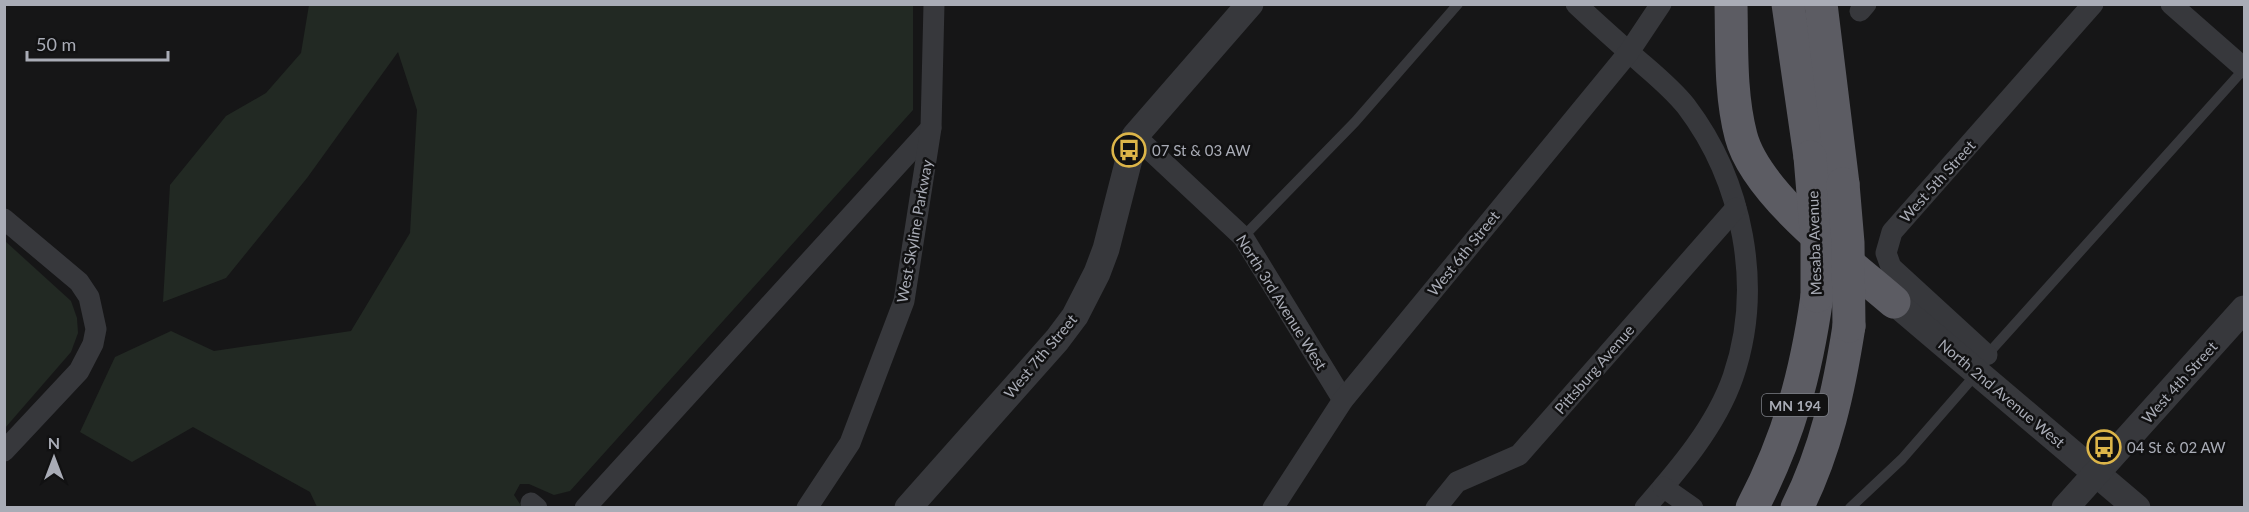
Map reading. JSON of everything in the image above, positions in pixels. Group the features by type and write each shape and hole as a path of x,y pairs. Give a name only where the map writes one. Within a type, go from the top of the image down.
{"highway":[{"path":"1731,4 1736,109 1742,138 1755,167 1796,216 1894,302"},
{"name":"Mesaba Avenue","path":"1752,507 1779,453 1794,412 1810,343 1817,296 1817,242 1810,157 1788,4"},
{"name":"MN 194","path":"1797,507 1813,473 1831,422 1849,326 1848,243 1843,184 1821,4"}],"street":[{"name":"West Skyline Parkway","path":"807,507 850,443 904,302 931,128 934,4"},
{"name":"West 7th Street","path":"908,507 1057,340 1075,316 1097,273 1106,249 1135,136 1250,4"},
{"path":"1576,4 1662,80 1684,104 1702,130 1725,178 1736,208 1743,238 1748,291 1741,346 1732,378 1716,412 1695,446 1645,507"},
{"name":"West 6th Street","path":"1273,507 1343,400 1629,52 1661,4"},
{"name":"West 5th Street","path":"1982,363 1891,267 1886,253 1892,232 2093,4"},
{"path":"2171,4 2244,69"},
{"path":"585,507 931,128"},
{"name":"North 3rd Avenue West","path":"1135,136 1243,237 1343,400"},
{"name":"Pittsburg Avenue","path":"1436,507 1457,482 1519,455 1736,208"},
{"path":"4,219 79,282 89,297 96,329 93,344 79,371 4,451"},
{"name":"North 2nd Avenue West","path":"1894,302 1982,363 2096,472 2137,507"},
{"name":"West 4th Street","path":"2065,507 2244,309"},
{"path":"1663,487 1693,507"}],"lane":[{"path":"1243,237 1354,122 1458,4"},
{"path":"1850,507 1902,459 1982,363 2244,69"}],"shaded area":[{"path":"309,5 913,5 913,110 570,491 554,495 529,484 520,484 514,495 522,507 317,507 310,492 193,427 132,462 80,432 115,357 171,331 214,351 351,331 410,233 417,110 398,52 307,178 226,278 163,302 170,185 226,116 266,93 301,53"},
{"path":"5,241 71,301 77,318 78,333 71,352 5,428"}],"place":[{"name":"07 St & 03 AW","path":"1129,150"},
{"name":"04 St & 02 AW","path":"2104,447"}]}
